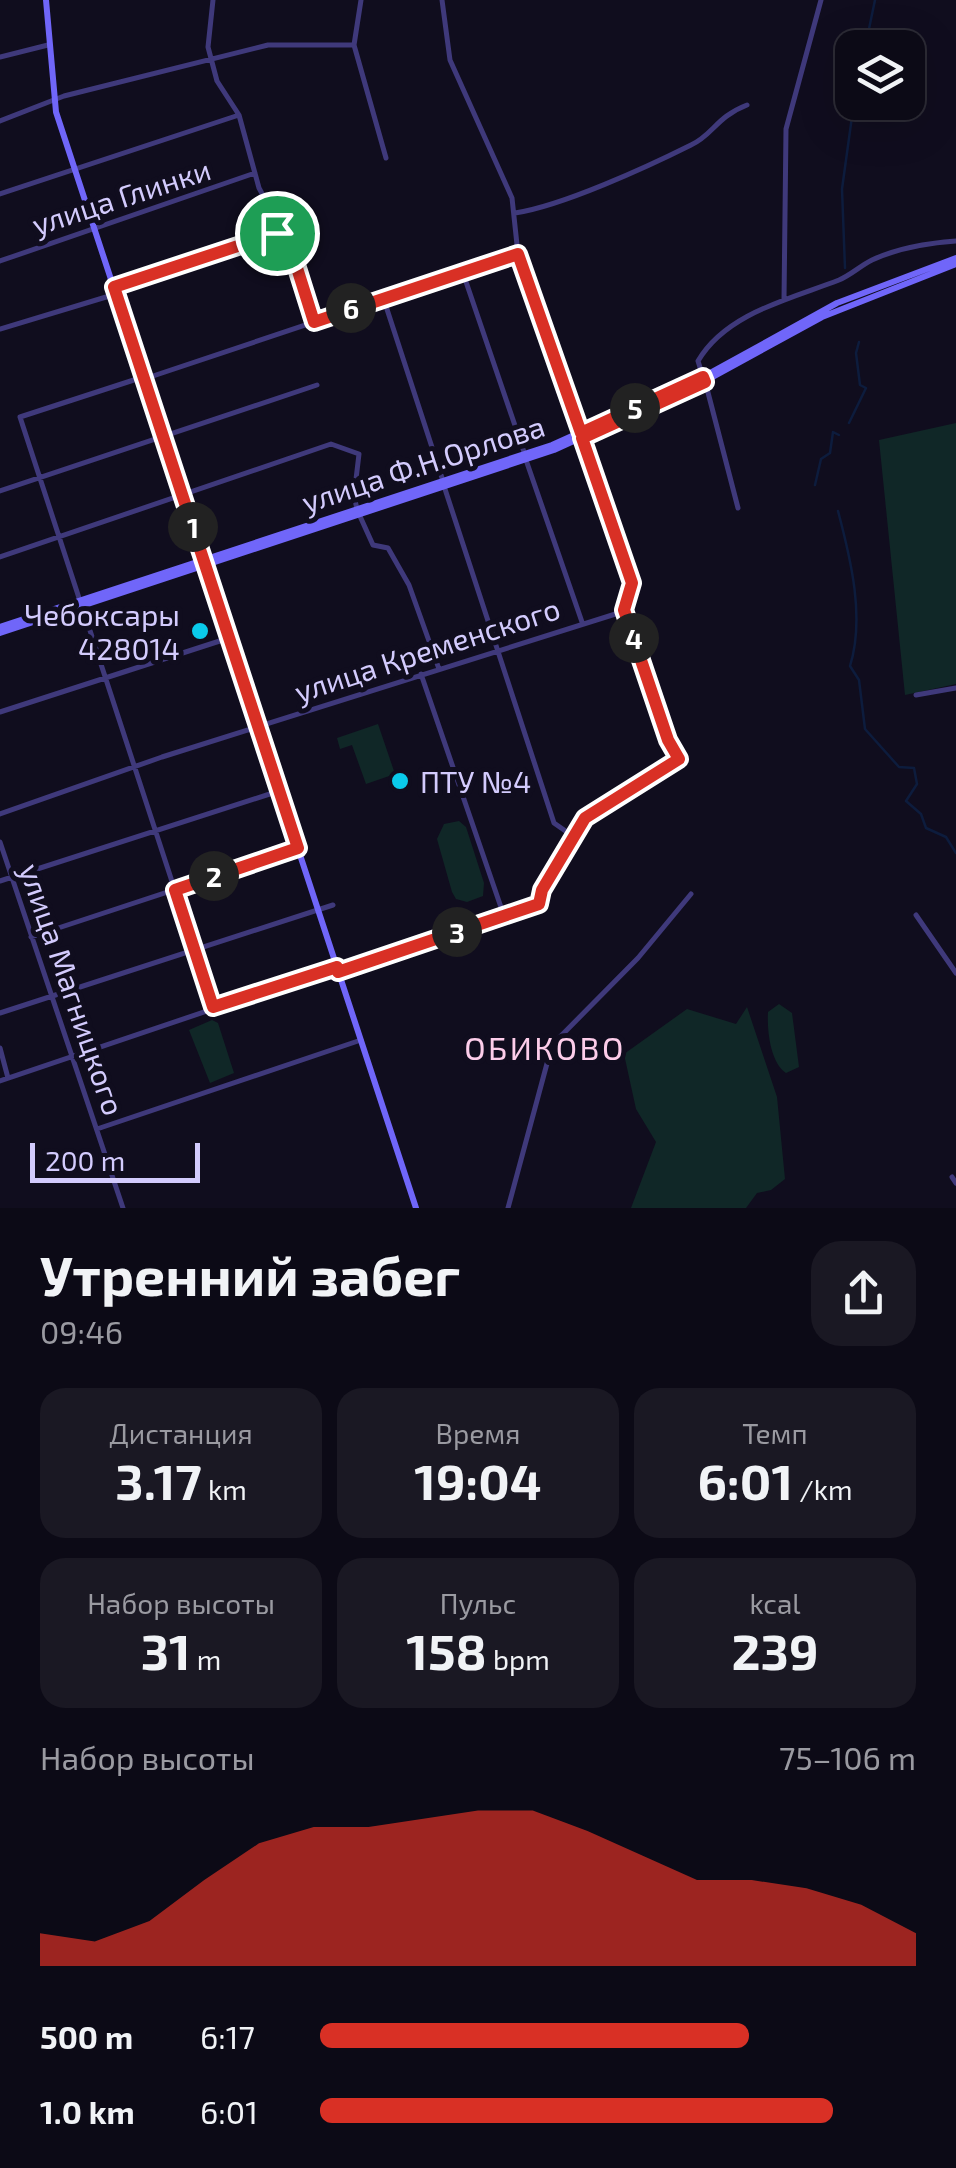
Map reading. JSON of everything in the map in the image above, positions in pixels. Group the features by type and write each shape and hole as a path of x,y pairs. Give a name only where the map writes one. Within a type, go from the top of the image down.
{"street":[{"path":"46,0 53,100 416,1208"},
{"path":"213,0 208,46 211,58 223,92 239,115 255,173 286,233 314,322"},
{"path":"361,0 354,46 386,158"},
{"path":"0,1080 213,1007 539,904 542,890 585,818 679,759 668,740 624,610 631,594 612,519 518,254 516,213 450,60 442,0"},
{"path":"784,300 786,129 821,0"},
{"path":"0,121 53,100 211,58 278,44 354,46"},
{"path":"0,57 48,45"},
{"path":"516,213 545,206 688,147 718,120 747,105"},
{"path":"0,194 239,115"},
{"name":"улица Глинки","path":"0,261 255,173"},
{"path":"0,329 270,234 286,233"},
{"path":"738,508 698,361 709,344 746,318 907,248 956,241"},
{"path":"213,1007 20,418 518,254"},
{"name":"улица Ф.Н.Орлова","path":"0,630 582,435 704,379 822,316 956,261"},
{"path":"464,273 582,622"},
{"path":"383,298 554,822 574,837"},
{"path":"0,491 317,385"},
{"path":"0,557 331,444 359,454 354,496 358,512 373,545 388,548 410,585 439,669"},
{"name":"улица Кременского","path":"0,814 624,610"},
{"path":"0,712 229,638"},
{"path":"421,674 504,916"},
{"path":"916,695 956,688"},
{"path":"0,881 279,791"},
{"name":"улица Магницкого","path":"0,842 124,1208"},
{"path":"31,937 298,848"},
{"path":"508,1208 552,1045 638,958 691,894"},
{"path":"0,1013 333,905"},
{"path":"916,915 956,972"},
{"path":"97,1130 361,1040"},
{"path":"0,1048 8,1078"}],"green space":[{"path":"956,423 956,684 905,695 879,440"},
{"path":"378,724 395,774 366,784 352,745 340,749 337,738"},
{"path":"459,821 466,827 484,883 483,896 467,902 456,899 452,892 437,839 444,824"},
{"path":"779,1004 792,1013 799,1067 786,1073 773,1054 768,1028 768,1012"},
{"path":"747,1007 777,1097 785,1179 771,1190 757,1193 746,1208 631,1208 656,1142 636,1109 624,1054 687,1009 736,1024"},
{"path":"212,1020 218,1023 234,1073 210,1083 189,1030"}],"waterway":[{"path":"869,30 875,0"},
{"path":"845,268 842,189 852,120"},
{"path":"849,423 866,388 860,385 856,353 859,342"},
{"path":"815,485 821,459 830,453 833,432 839,435"},
{"path":"838,511 856,609 850,666 859,680 865,729 899,767 914,768 917,784 906,801 921,814 926,828 946,837 956,853"}],"place":[{"name":"Чебоксары 428014","path":"200,631"},
{"name":"ПТУ №4","path":"400,781"}],"district":[{"name":"ОБИКОВО","path":"545,1047"}],"route":[{"path":"277,233 286,233 297,257 314,322 518,254 552,361 564,378 581,433 703,377 705,382 582,438 632,583 624,610 668,740 679,759 652,772 585,818 542,890 539,904 338,972 337,967 213,1007 175,890 298,848 114,287 277,233"}]}
